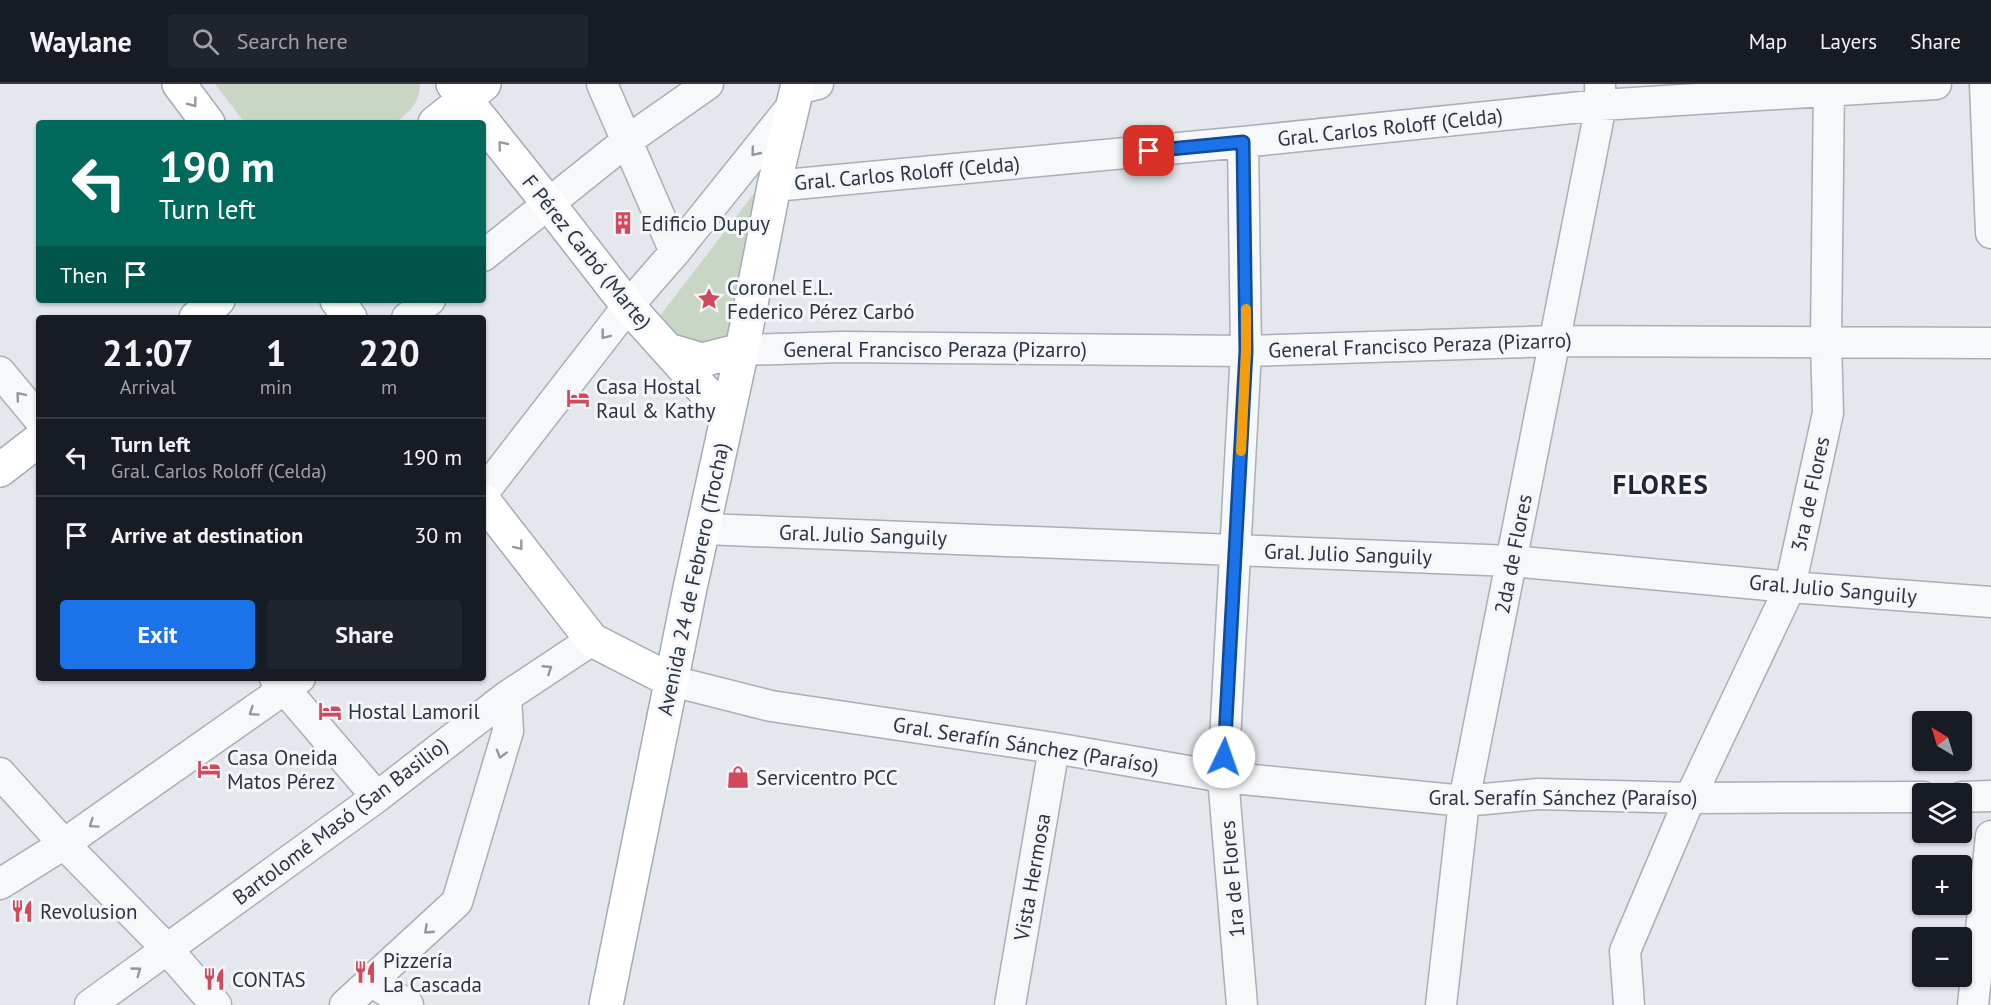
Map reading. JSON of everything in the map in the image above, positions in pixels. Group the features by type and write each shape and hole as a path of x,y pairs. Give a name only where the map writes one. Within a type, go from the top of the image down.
{"main road":[{"path":"179,84 206,120"},
{"path":"438,120 467,89"},
{"name":"F Pérez Carbó (Marte)","path":"467,89 549,203 628,306 727,416"},
{"name":"Avenida 24 de Febrero (Trocha)","path":"606,1005 774,186 801,91"},
{"path":"200,315 214,303"},
{"path":"668,350 702,360 742,350"},
{"path":"0,470 36,443"},
{"path":"486,504 592,640 672,681"}],"street":[{"path":"602,84 675,252"},
{"path":"486,254 628,140 708,84"},
{"name":"Gral. Carlos Roloff (Celda)","path":"774,186 1243,142 1600,94 1936,84"},
{"path":"1985,84 1991,233"},
{"name":"3ra de Flores","path":"1629,1005 1625,951 1690,798 1790,587 1828,412 1826,341 1829,88"},
{"path":"486,489 628,306 675,252 801,91"},
{"name":"2da de Flores","path":"1441,1005 1464,801 1512,561 1600,94"},
{"name":"1ra de Flores","path":"1242,1005 1223,777 1246,351 1243,142"},
{"path":"412,315 426,303"},
{"name":"General Francisco Peraza (Pizarro)","path":"742,350 853,347 1246,351 1554,341 1991,343"},
{"path":"0,372 36,415"},
{"name":"Gral. Julio Sanguily","path":"704,528 1512,561 1790,587 1991,602"},
{"name":"Bartolomé Masó (San Basilio)","path":"90,1005 377,798 506,697 592,640"},
{"name":"Gral. Serafín Sánchez (Paraíso)","path":"672,681 771,706 1054,748 1223,777 1464,801 1538,794 1690,798 1912,797"},
{"path":"0,884 64,844 287,682 377,798"},
{"path":"345,1005 457,902 508,731 506,697"},
{"name":"Vista Hermosa","path":"1010,1005 1054,748"},
{"path":"0,773 64,844 167,949 216,1005"},
{"path":"1972,797 1991,796"},
{"path":"1973,1005 1991,836"},
{"path":"371,981 408,1005"}],"green space":[{"path":"215,84 420,84 416,102 398,120 243,120"},
{"path":"755,192 726,350 685,343 659,317"}],"slow traffic":[{"path":"1241,451 1246,309"}],"place":[{"name":"Edificio Dupuy","path":"623,223"},
{"name":"Coronel E.L. Federico Pérez Carbó","path":"709,299"},
{"name":"Casa Hostal Raul & Kathy","path":"578,398"},
{"name":"Hostal Lamoril","path":"330,711"},
{"name":"Casa Oneida Matos Pérez","path":"209,769"},
{"name":"Servicentro PCC","path":"738,777"},
{"name":"Revolusion","path":"22,911"},
{"name":"Pizzería La Cascada","path":"365,972"},
{"name":"CONTAS","path":"214,979"}],"district":[{"name":"FLORES","path":"1661,484"}],"route":[{"path":"1149,151 1243,142 1246,351 1224,757"}]}
